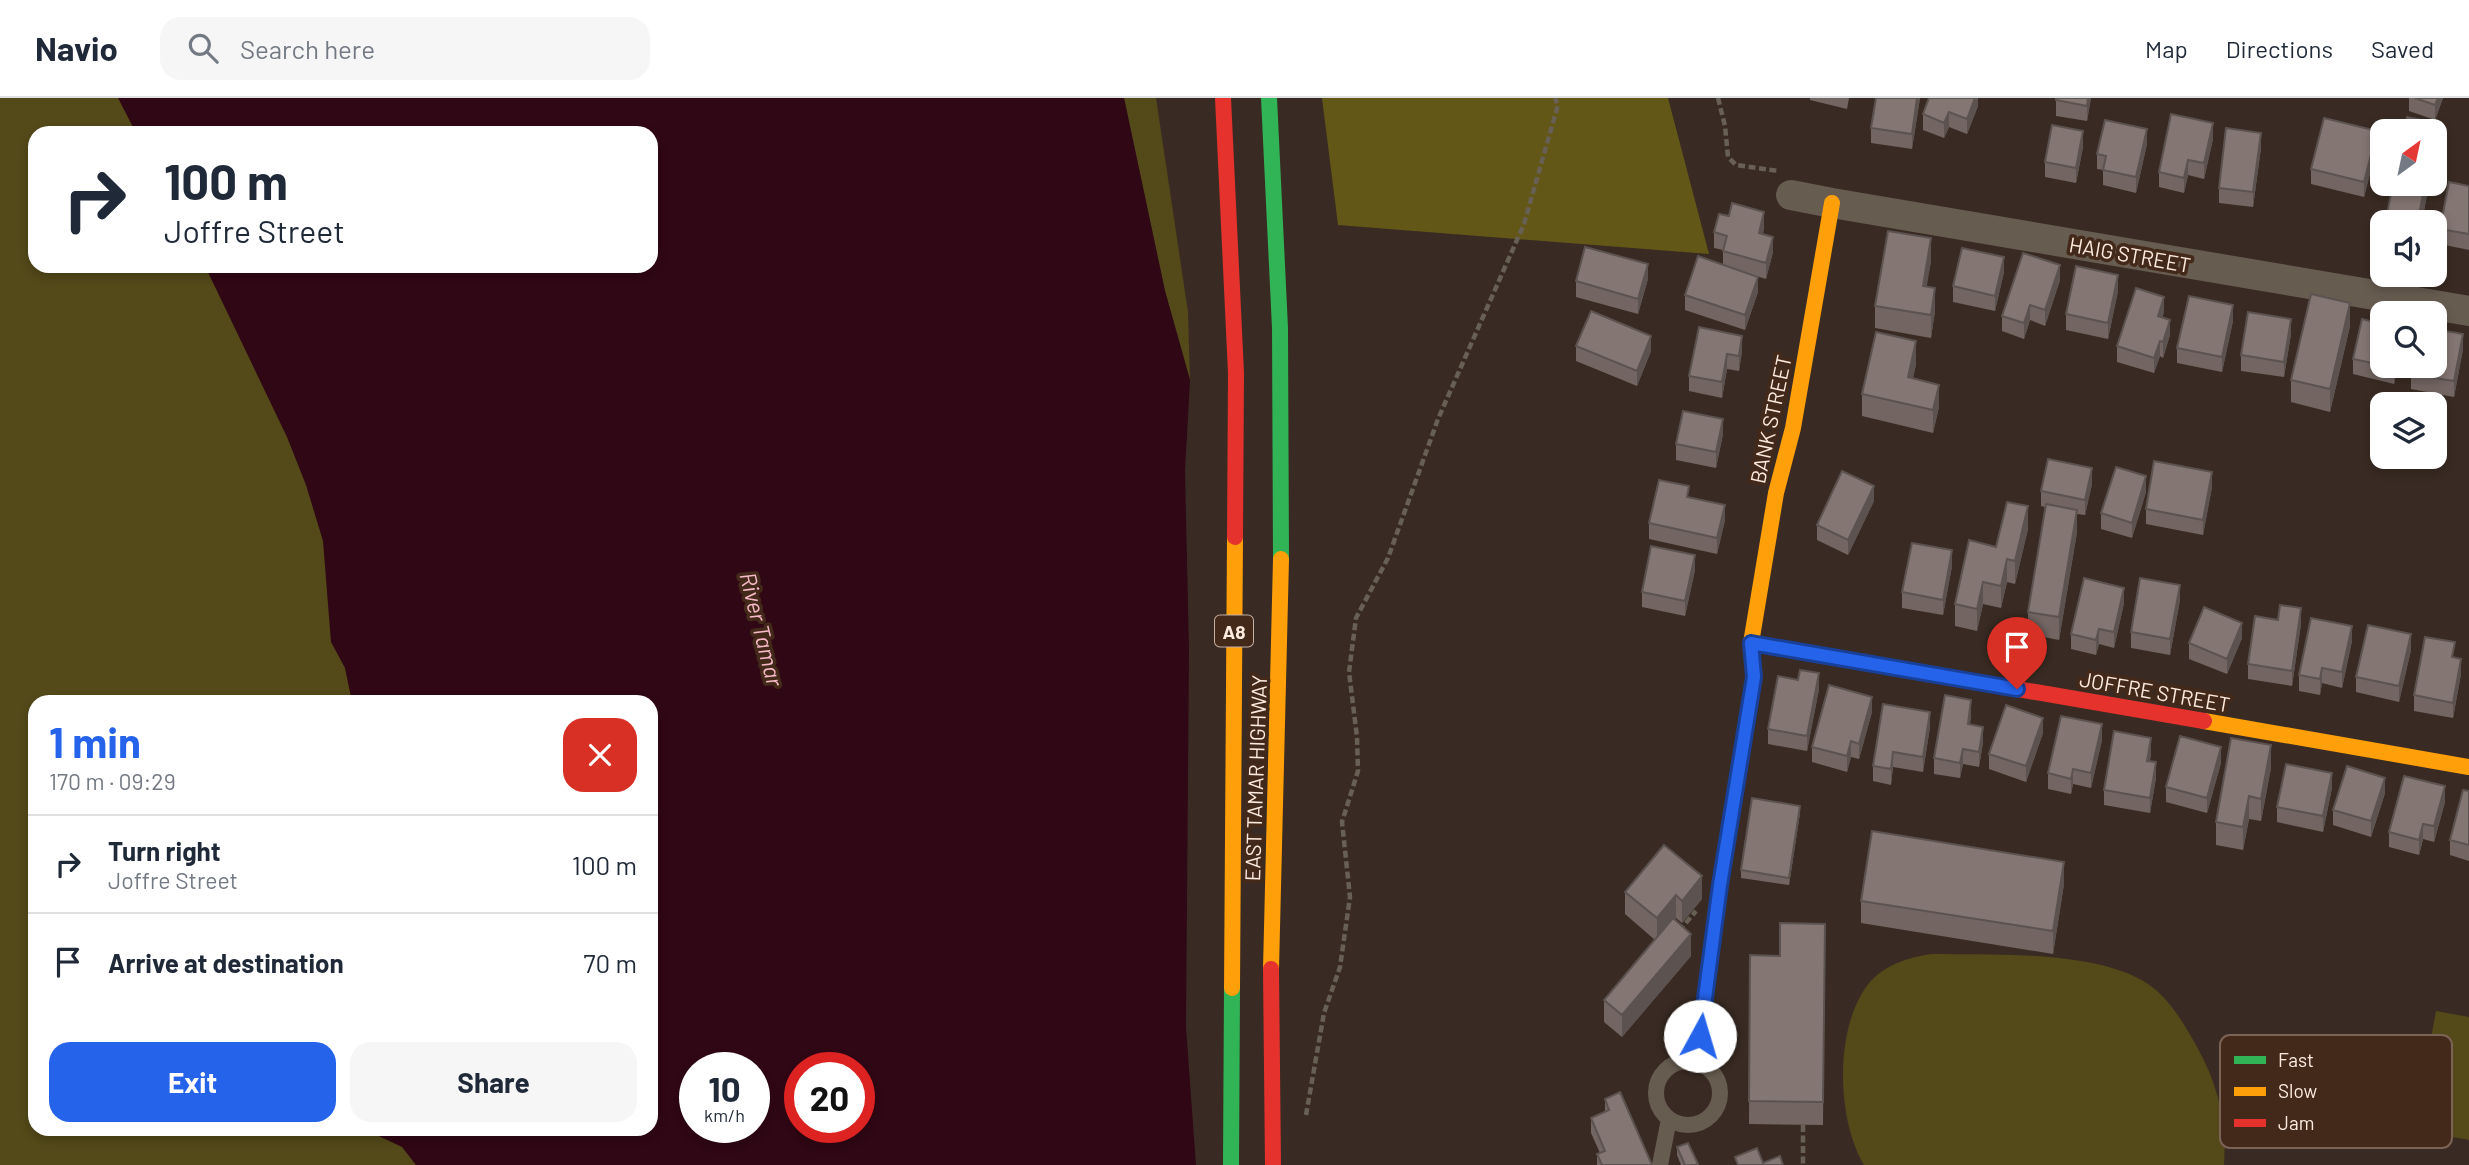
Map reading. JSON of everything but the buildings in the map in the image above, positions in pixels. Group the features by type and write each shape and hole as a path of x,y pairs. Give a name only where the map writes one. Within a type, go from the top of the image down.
{"main road":[{"name":"EAST TAMAR HIGHWAY","path":"1223,98 1236,373 1231,1165"},
{"name":"EAST TAMAR HIGHWAY","path":"1269,98 1278,221 1282,412 1282,561 1272,880 1273,1165"},
{"name":"BANK STREET","path":"1751,643 1776,493 1793,428 1832,203"},
{"name":"JOFFRE STREET","path":"1751,643 2469,766"}],"street":[{"name":"HAIG STREET","path":"1787,183 1832,203 2469,311"}],"lane":[{"path":"1697,1061 1709,960 1754,677 1751,643"},
{"path":"1697,1061 1714,1073 1721,1092 1720,1102 1708,1119 1699,1123 1678,1124 1669,1119 1662,1112 1656,1094 1661,1074 1677,1062 1697,1061"},
{"path":"1660,1165 1669,1119"}],"path":[{"path":"1305,1119 1324,1013 1340,967 1350,897 1342,822 1359,771 1349,672 1356,618 1388,558 1438,419 1524,224 1558,105 1555,98"},
{"path":"1718,98 1725,126 1728,158 1736,165 1787,183"},
{"path":"1669,925 1676,934 1709,960"},
{"path":"1803,1125 1803,1165"}],"shaded area":[{"path":"0,98 173,98 187,126 28,126 28,273 255,273 455,695 28,695 28,1136 575,1136 581,1165 0,1165"},
{"path":"1124,98 1156,98 1188,312 1190,380 1165,291"},
{"path":"1322,98 1668,98 1709,254 1338,225"},
{"path":"1932,954 2014,955 2073,960 2127,973 2148,984 2176,1012 2210,1075 2220,1104 2220,1148 2225,1148 2224,1165 1864,1165 1848,1123 1844,1098 1845,1046 1850,1022 1858,1000 1876,976 1899,962"},
{"path":"2436,1011 2469,1017 2469,1140 2452,1137 2452,1035 2432,1035"}],"water":[{"name":"River Tamar","path":"118,98 1124,98 1165,291 1190,380 1185,471 1189,650 1186,1027 1196,1165 416,1165 402,1147 379,1136 658,1136 658,695 351,695 345,668 331,642 323,541 306,485 287,437 208,273 658,273 658,126 132,126"}],"traffic: fast":[{"path":"1269,98 1280,328 1281,559"},
{"path":"1231,1165 1232,988"}],"traffic: slow":[{"path":"1831,657 1751,643 1776,493 1793,428 1832,203"},
{"path":"1232,988 1235,537"},
{"path":"1271,969 1281,559"},
{"path":"2204,721 2469,767"}],"traffic: jam":[{"path":"1223,98 1236,373 1235,537"},
{"path":"1831,657 2204,721"},
{"path":"1271,969 1273,1165"}],"route":[{"path":"1700,1036 1720,885 1754,677 1751,643 2017,689"}]}
